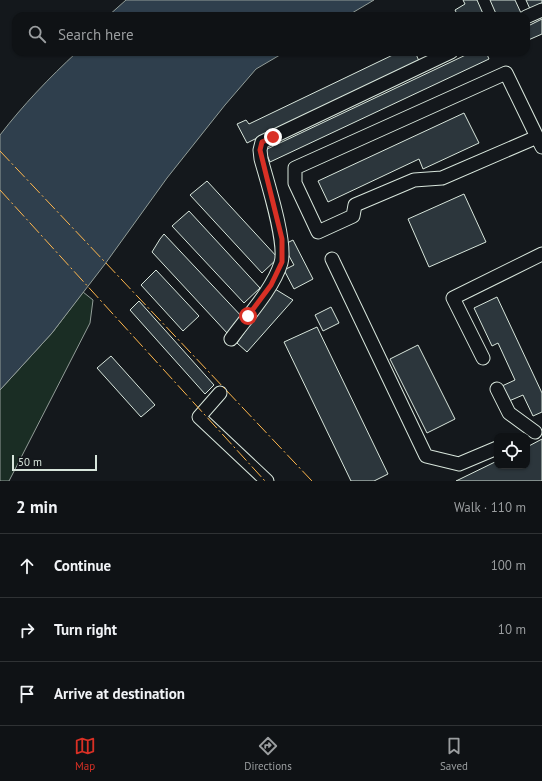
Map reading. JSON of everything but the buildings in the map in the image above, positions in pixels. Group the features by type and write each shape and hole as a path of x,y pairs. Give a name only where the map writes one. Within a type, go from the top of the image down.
{"lane":[{"path":"530,15 542,10"},
{"path":"231,339 271,285 282,262 282,239 261,159 260,150 262,142 443,56"},
{"path":"506,73 540,142 442,178 414,180 355,205 353,216 318,232 295,183 295,168 506,73"},
{"path":"483,358 454,298 542,254"},
{"path":"332,260 426,456 459,464 494,449"},
{"path":"497,389 509,413 534,432"},
{"path":"220,393 199,418 267,481"}],"green space":[{"path":"83,292 93,300 90,323 9,481 0,481 0,390 52,333"}],"water":[{"path":"126,0 374,0 354,12 112,12"},
{"path":"73,56 278,56 256,69 225,105 167,178 105,264 52,333 0,390 0,135 56,72"}],"power":[{"path":"0,151 312,481"},
{"path":"0,190 265,481"}],"route":[{"path":"248,316 271,285 282,262 282,239 260,150 262,142 273,137"}]}
